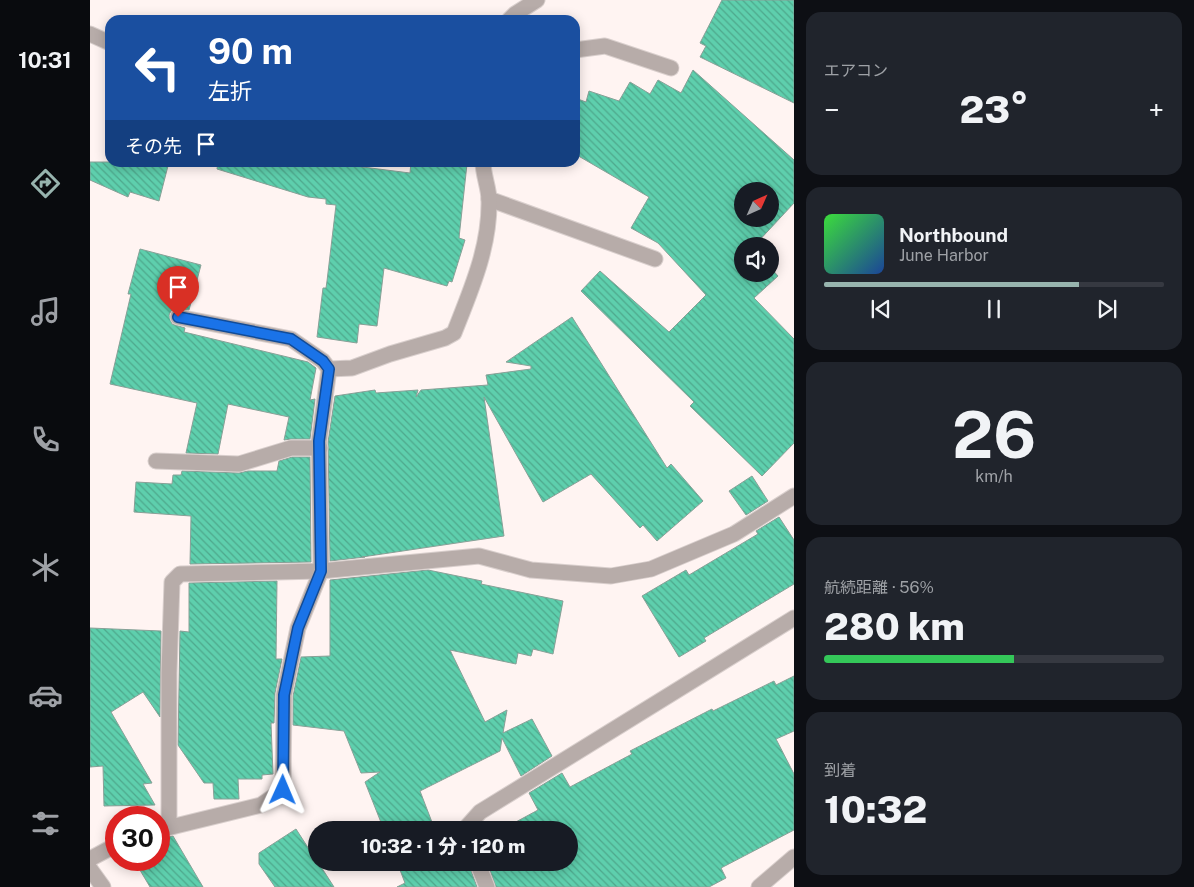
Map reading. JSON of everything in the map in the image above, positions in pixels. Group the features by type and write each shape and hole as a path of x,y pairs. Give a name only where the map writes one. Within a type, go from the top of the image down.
{"street":[{"path":"514,15 537,0"},
{"path":"90,34 105,42"},
{"path":"580,49 605,46 671,68"},
{"path":"329,369 352,368 390,354 445,338 454,333 482,260 488,227 489,199 484,167"},
{"path":"489,199 656,259"},
{"path":"170,827 261,805 283,790 284,695 298,628 321,571 320,448 329,369 323,361 291,339 178,317"},
{"path":"156,460 240,464 291,448 320,448"},
{"path":"165,806 172,582 180,574 321,571 479,556 531,570 611,576 651,569 734,534 794,496"},
{"path":"472,821 480,812 794,618"},
{"path":"90,859 105,851"},
{"path":"759,887 794,857"},
{"path":"90,869 103,887"},
{"path":"481,871 487,887"}],"building":[{"path":"722,0 794,0 794,103 700,57 706,46 700,43"},
{"path":"693,70 794,160 794,203 779,219 779,182 734,182 734,228 771,228 762,237 734,237 734,282 771,282 754,298 794,339 794,443 762,476 690,406 694,402 581,291 600,271 669,332 706,295 658,243 631,228 649,197 580,157 580,100 586,102 589,91 619,101 630,82 650,94 658,80 681,93"},
{"path":"90,162 105,162 105,167 168,167 159,201 130,192 128,197 90,180"},
{"path":"217,167 363,167 410,173 411,167 467,167 459,238 465,240 452,282 449,281 447,286 384,268 377,326 359,324 357,343 317,337 323,288 326,288 336,205 326,204 326,199 308,197 217,169"},
{"path":"140,249 201,265 189,310 175,308 171,311 169,315 172,324 185,328 184,332 308,362 316,368 310,400 315,399 310,439 284,440 289,417 228,404 218,454 186,453 197,403 110,384 131,294 128,294"},
{"path":"572,317 667,468 671,464 703,501 657,541 643,525 640,528 591,474 543,502 484,397 504,536 330,561 328,442 335,396 375,390 376,393 418,390 416,397 421,390 488,385 486,375 531,369 531,366 506,362"},
{"path":"292,457 310,457 311,562 190,564 191,516 134,512 136,482 172,484 173,475 181,475 182,471 239,473 248,471 277,471 279,461"},
{"path":"752,476 768,501 746,515 729,491"},
{"path":"779,517 794,540 794,584 704,638 706,641 679,657 642,596 686,570 689,575 758,534 756,531"},
{"path":"428,570 482,581 481,584 563,601 553,654 533,649 531,656 518,653 516,664 450,650 485,722 507,710 503,733 532,719 552,756 521,776 502,738 500,751 420,791 432,821 380,821 365,782 380,772 361,773 344,731 293,725 293,696 301,657 330,656 330,580"},
{"path":"277,581 276,659 282,659 275,693 274,723 271,723 273,774 262,775 262,779 238,779 239,799 214,799 213,783 204,783 178,745 180,631 189,632 189,583"},
{"path":"90,628 161,631 160,717 143,692 111,712 152,783 143,784 155,805 104,806 103,766 90,767"},
{"path":"794,676 794,731 776,739 794,774 794,830 721,868 726,878 709,887 496,887 490,871 578,871 578,821 518,821 538,810 529,793 562,773 570,787 632,754 630,751 712,709 713,711 774,681 776,685"},
{"path":"296,829 308,848 308,871 324,871 334,887 275,887 259,864 259,853"},
{"path":"173,836 203,887 150,887 141,871 170,871 170,837"},
{"path":"400,871 471,871 477,887 397,887 405,883"}],"route":[{"path":"178,317 291,339 323,361 329,369 319,441 321,571 298,628 284,695 283,790"}]}
